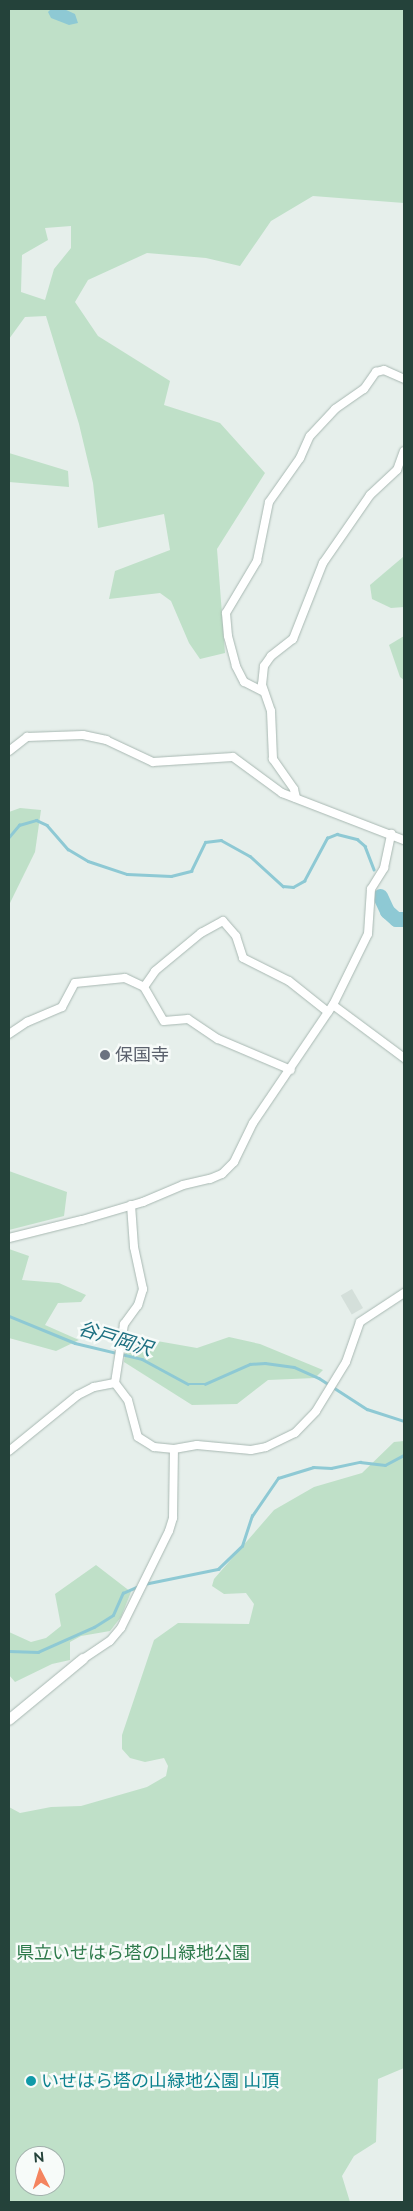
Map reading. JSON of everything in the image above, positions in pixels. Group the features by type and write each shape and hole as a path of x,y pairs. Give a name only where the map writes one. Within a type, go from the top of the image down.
{"street":[{"path":"264,692 244,682 236,666 228,636 226,613 257,561 269,502 300,458 310,436 335,409 364,389 376,372 384,370 404,379"},
{"path":"296,798 294,788 273,759 271,711 264,692 262,676 266,662 296,633 323,563 370,495 398,470 404,451"},
{"path":"9,751 27,737 83,735 106,740 153,762 226,756 243,763 266,782 296,798 404,840"},
{"path":"9,1238 131,1205 222,1174 234,1162 254,1123 331,1008 368,934 370,889 384,868 391,834"},
{"path":"144,987 155,971 201,933 223,921 236,936 243,958 289,981 404,1058"},
{"path":"9,1034 27,1022 62,1007 75,983 125,978 144,987 164,1021 188,1019 218,1039 290,1070"},
{"path":"131,1205 134,1247 144,1289 138,1305 124,1324 115,1383 128,1400 138,1438 154,1447 174,1449 197,1445 251,1450 266,1448 295,1433 316,1411 346,1362 360,1322 404,1293"},
{"path":"9,1451 78,1395 94,1387 115,1383"},
{"path":"9,1720 83,1659 110,1641 121,1628 169,1531 174,1507 174,1449"}],"shaded area":[{"path":"352,1289 363,1308 352,1315 341,1296"}],"green space":[{"path":"9,9 404,9 404,203 313,196 271,221 240,266 206,258 147,253 88,280 75,302 98,336 170,381 164,405 220,423 265,473 217,549 225,653 200,659 189,643 171,601 160,593 109,599 115,571 170,550 164,514 98,528 93,483 79,424 46,316 25,317 9,339","holes":["71,226 71,248 54,269 45,300 21,292 22,255 48,240 45,228"]},
{"path":"9,453 68,471 69,487 9,482"},
{"path":"403,557 404,607 391,608 372,599 370,585"},
{"path":"404,636 404,680 400,677 389,645"},
{"path":"20,808 41,810 35,852 9,905 9,812"},
{"path":"9,1171 67,1192 64,1216 9,1230"},
{"path":"9,1249 29,1256 22,1280 59,1283 86,1295 81,1302 58,1303 45,1325 79,1340 56,1351 9,1338"},
{"path":"229,1337 260,1344 323,1370 315,1378 268,1380 237,1404 192,1405 124,1362 127,1342 157,1341 197,1348"},
{"name":"県立いせはら塔の山緑地公園","path":"404,1441 404,2068 378,2079 376,2142 354,2156 342,2176 350,2202 9,2202 9,1807 20,1813 51,1807 81,1806 147,1787 166,1776 168,1766 164,1758 145,1762 130,1758 122,1749 122,1735 154,1640 178,1623 249,1624 254,1604 246,1593 224,1594 212,1586 214,1579 274,1510 314,1487 362,1473 394,1442"},
{"path":"96,1565 131,1592 121,1617 110,1631 81,1636 70,1642 70,1660 52,1664 15,1682 9,1675 9,1632 31,1642 46,1638 61,1626 55,1594"}],"water":[{"path":"51,9 64,9 75,14 78,23 69,25 51,18 48,12"}],"waterway":[{"path":"9,837 19,825 36,820 47,825 68,849 88,861 127,874 171,876 191,871 205,842 221,840 250,856 283,886 293,887 304,881 327,838 337,834 357,839 365,846 374,869"},
{"path":"380,896 387,911 396,919 404,919"},
{"name":"谷戸岡沢","path":"9,1316 75,1343 142,1359 188,1384 205,1384 250,1364 265,1363 294,1367 319,1378 367,1409 404,1421"},
{"path":"144,1584 218,1569 242,1546 252,1516 278,1478 313,1467 331,1468 360,1462 385,1465 404,1455"},
{"path":"9,1651 38,1652 94,1627 113,1615 123,1593 139,1586"}],"place":[{"name":"保国寺","path":"105,1055"},
{"name":"いせはら塔の山緑地公園 山頂","path":"31,2081"}]}
